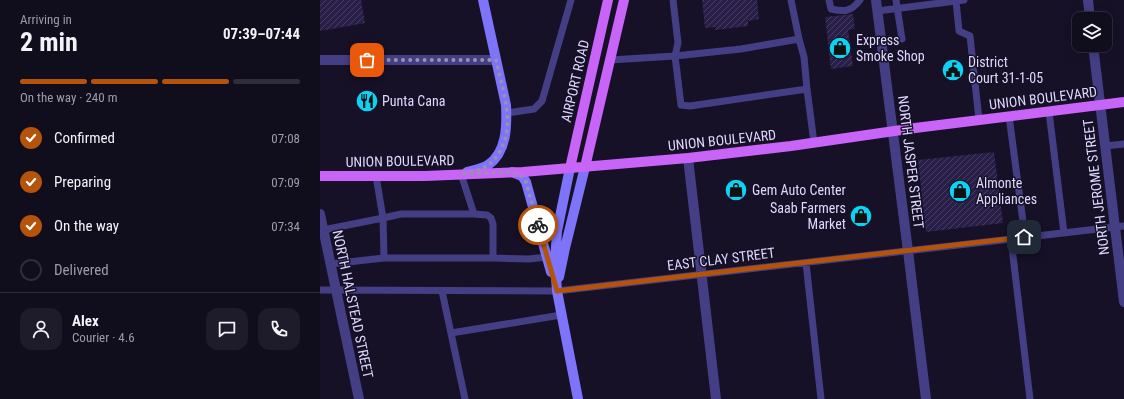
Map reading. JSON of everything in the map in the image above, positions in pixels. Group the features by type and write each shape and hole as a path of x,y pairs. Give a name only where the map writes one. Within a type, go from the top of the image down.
{"main road":[{"path":"461,174 487,166 493,161 503,145 507,123 506,105 483,0"},
{"name":"AIRPORT ROAD","path":"570,168 608,0"},
{"name":"AIRPORT ROAD","path":"585,167 624,0"},
{"name":"UNION BOULEVARD","path":"320,176 425,176 512,172 688,158 1124,102"},
{"path":"557,291 565,248 585,167"},
{"path":"570,168 557,232 554,264 561,315 578,399"},
{"path":"512,172 522,176 526,182 557,291"}],"street":[{"name":"NORTH JASPER STREET","path":"876,0 926,399"},
{"path":"1088,0 1089,12"},
{"name":"NORTH JEROME STREET","path":"1094,52 1105,146 1119,226 1124,302"},
{"path":"320,60 496,60"},
{"path":"688,158 716,399"},
{"name":"NORTH HALSTEAD STREET","path":"320,215 359,399"}],"lane":[{"path":"507,113 534,109 542,101 570,0"},
{"path":"673,0 678,43 675,56 681,105 690,106 807,89"},
{"path":"791,0 804,57 814,143"},
{"path":"829,0 831,9 841,12 854,8 860,0"},
{"path":"896,0 902,39"},
{"path":"877,11 960,0 959,31 970,36 979,120"},
{"path":"610,60 675,56 741,49 799,39"},
{"path":"1049,112 1064,233"},
{"path":"1009,116 1024,237"},
{"path":"1105,146 1124,144"},
{"path":"461,174 474,214"},
{"path":"376,176 383,218 384,258"},
{"path":"323,230 401,214 487,215 491,218 493,224 493,258"},
{"name":"EAST CLAY STREET","path":"320,290 557,291 1119,226"},
{"path":"1011,239 1030,399"},
{"path":"330,264 384,258 529,259 547,257"},
{"path":"806,262 821,399"},
{"path":"442,291 465,399"},
{"path":"451,333 561,315"}],"building":[{"path":"320,0 361,0 365,23 320,31"},
{"path":"702,0 757,0 759,19 748,21 748,26 715,30 715,27 705,28"},
{"name":"Express Smoke Shop","path":"853,14 855,29 848,30 853,66 831,69 825,17"},
{"name":"Almonte Appliances","path":"994,152 1003,223 926,232 918,160"}],"way so far":[{"path":"367,60 496,60 506,105 507,123 503,145 493,161 487,166 461,174 512,172 522,176 526,182 538,225"}],"place":[{"name":"Express Smoke Shop","path":"840,48"},
{"name":"District Court 31-1-05","path":"953,70"},
{"name":"Punta Cana","path":"367,101"},
{"name":"Gem Auto Center","path":"736,190"},
{"name":"Almonte Appliances","path":"960,191"},
{"name":"Saab Farmers Market","path":"861,216"}],"route":[{"path":"538,225 557,291 1024,237"}]}
